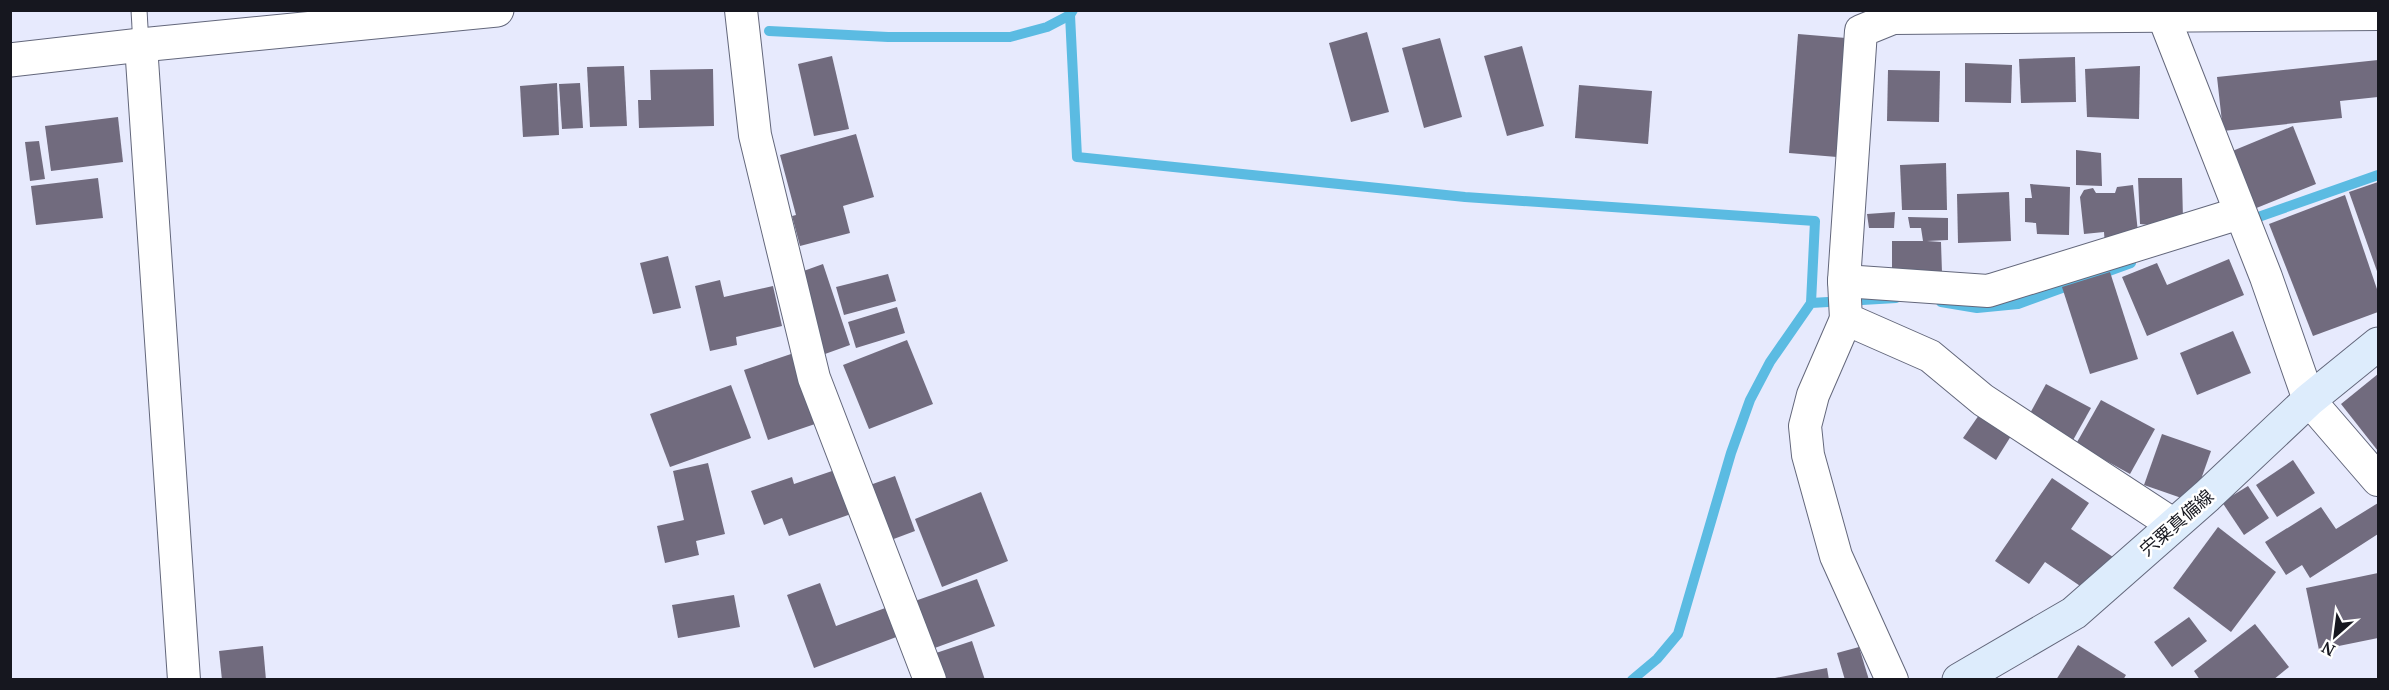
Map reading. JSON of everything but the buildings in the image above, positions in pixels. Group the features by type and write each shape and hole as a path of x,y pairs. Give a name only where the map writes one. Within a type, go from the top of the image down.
{"main road":[{"name":"宍粟真備線","path":"1959,680 2074,613 2208,496 2309,400 2379,344"}],"street":[{"path":"10,60 497,10"},
{"path":"741,10 755,135 814,378 930,680"},
{"path":"2163,13 2266,278 2309,400 2379,480"},
{"path":"1893,680 1836,556 1808,455 1805,426 1813,395 1846,319 1844,281 1861,31 1893,14 2379,14"},
{"path":"141,45 184,680"},
{"path":"1844,281 1988,291 2240,213"},
{"path":"1846,319 1930,356 1983,400 2174,525"}],"lane":[{"path":"139,10 141,45"}],"waterway":[{"path":"769,31 888,37 1010,37 1047,27 1070,15 1073,10"},
{"path":"1070,15 1077,157 1465,197 1815,221 1811,303"},
{"path":"2247,221 2378,175"},
{"path":"1941,302 1977,308 2018,304 2131,263"},
{"path":"1632,680 1657,659 1678,634 1731,453 1750,400 1770,362 1811,303 1896,298"}]}
